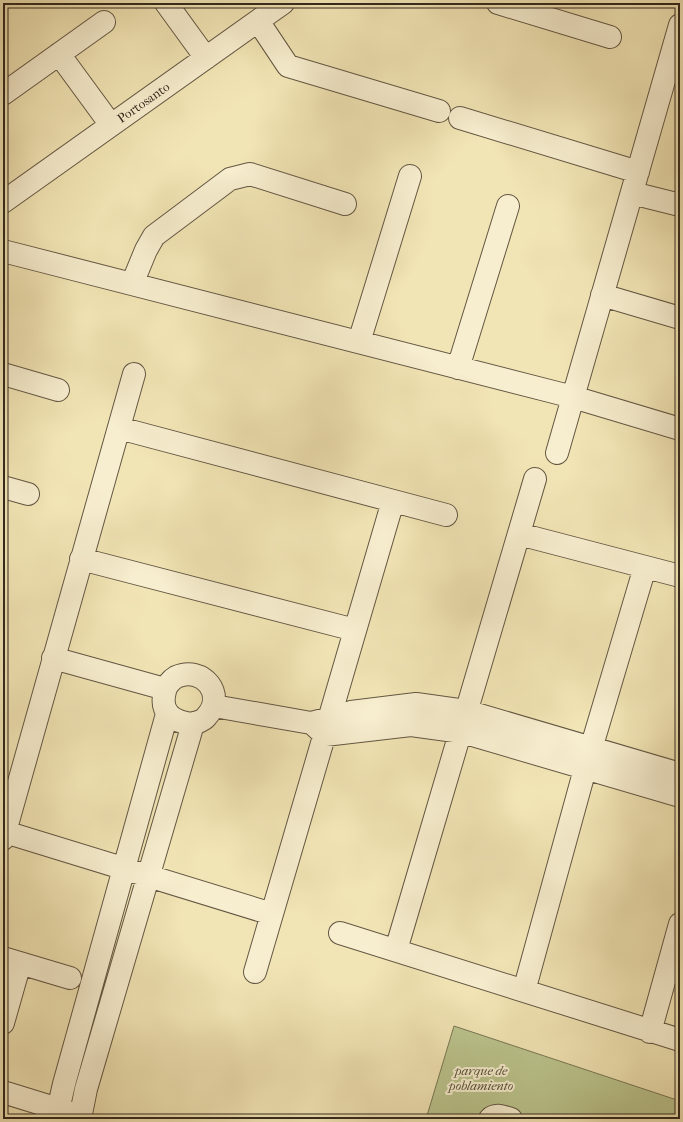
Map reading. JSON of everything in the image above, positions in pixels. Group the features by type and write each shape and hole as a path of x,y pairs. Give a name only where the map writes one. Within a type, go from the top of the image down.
{"street":[{"path":"166,3 206,58"},
{"name":"Portosanto","path":"3,202 283,3"},
{"path":"498,3 610,37"},
{"path":"258,21 288,66 439,111"},
{"path":"3,94 104,22"},
{"path":"557,453 680,25"},
{"path":"59,54 111,125"},
{"path":"460,118 638,172"},
{"path":"132,284 146,250 154,236 230,179 237,176 250,174 345,204"},
{"path":"359,342 410,176"},
{"path":"632,193 680,205"},
{"path":"458,368 508,206"},
{"path":"3,251 573,397 680,429"},
{"path":"602,295 680,318"},
{"path":"3,374 58,390"},
{"path":"134,374 4,835 124,868 272,914"},
{"path":"119,428 446,515"},
{"path":"396,950 536,479"},
{"path":"3,487 28,494"},
{"path":"254,972 272,914 322,725 356,630 393,501"},
{"path":"519,534 680,576"},
{"path":"81,558 356,630"},
{"path":"524,991 588,758 645,567"},
{"path":"53,658 165,689"},
{"path":"57,1114 167,714 163,701 165,689 173,679 184,674 197,675 208,682 214,693 214,706 206,718 193,724 179,723 167,714"},
{"path":"322,725 350,712 416,704 466,711 588,758 680,796"},
{"path":"214,706 322,725 411,725 462,732 588,758 680,774"},
{"path":"3,1092 57,1114 83,1118 86,1089 150,876 193,724"},
{"path":"650,1032 680,924"},
{"path":"340,933 650,1032 680,1040"},
{"path":"3,1023 11,961 70,978"},
{"path":"98,963 121,970"},
{"path":"490,1119 493,1116 501,1116 511,1119"}],"green space":[{"name":"parque de poblamiento","path":"454,1026 680,1101 680,1119 426,1119"}]}
